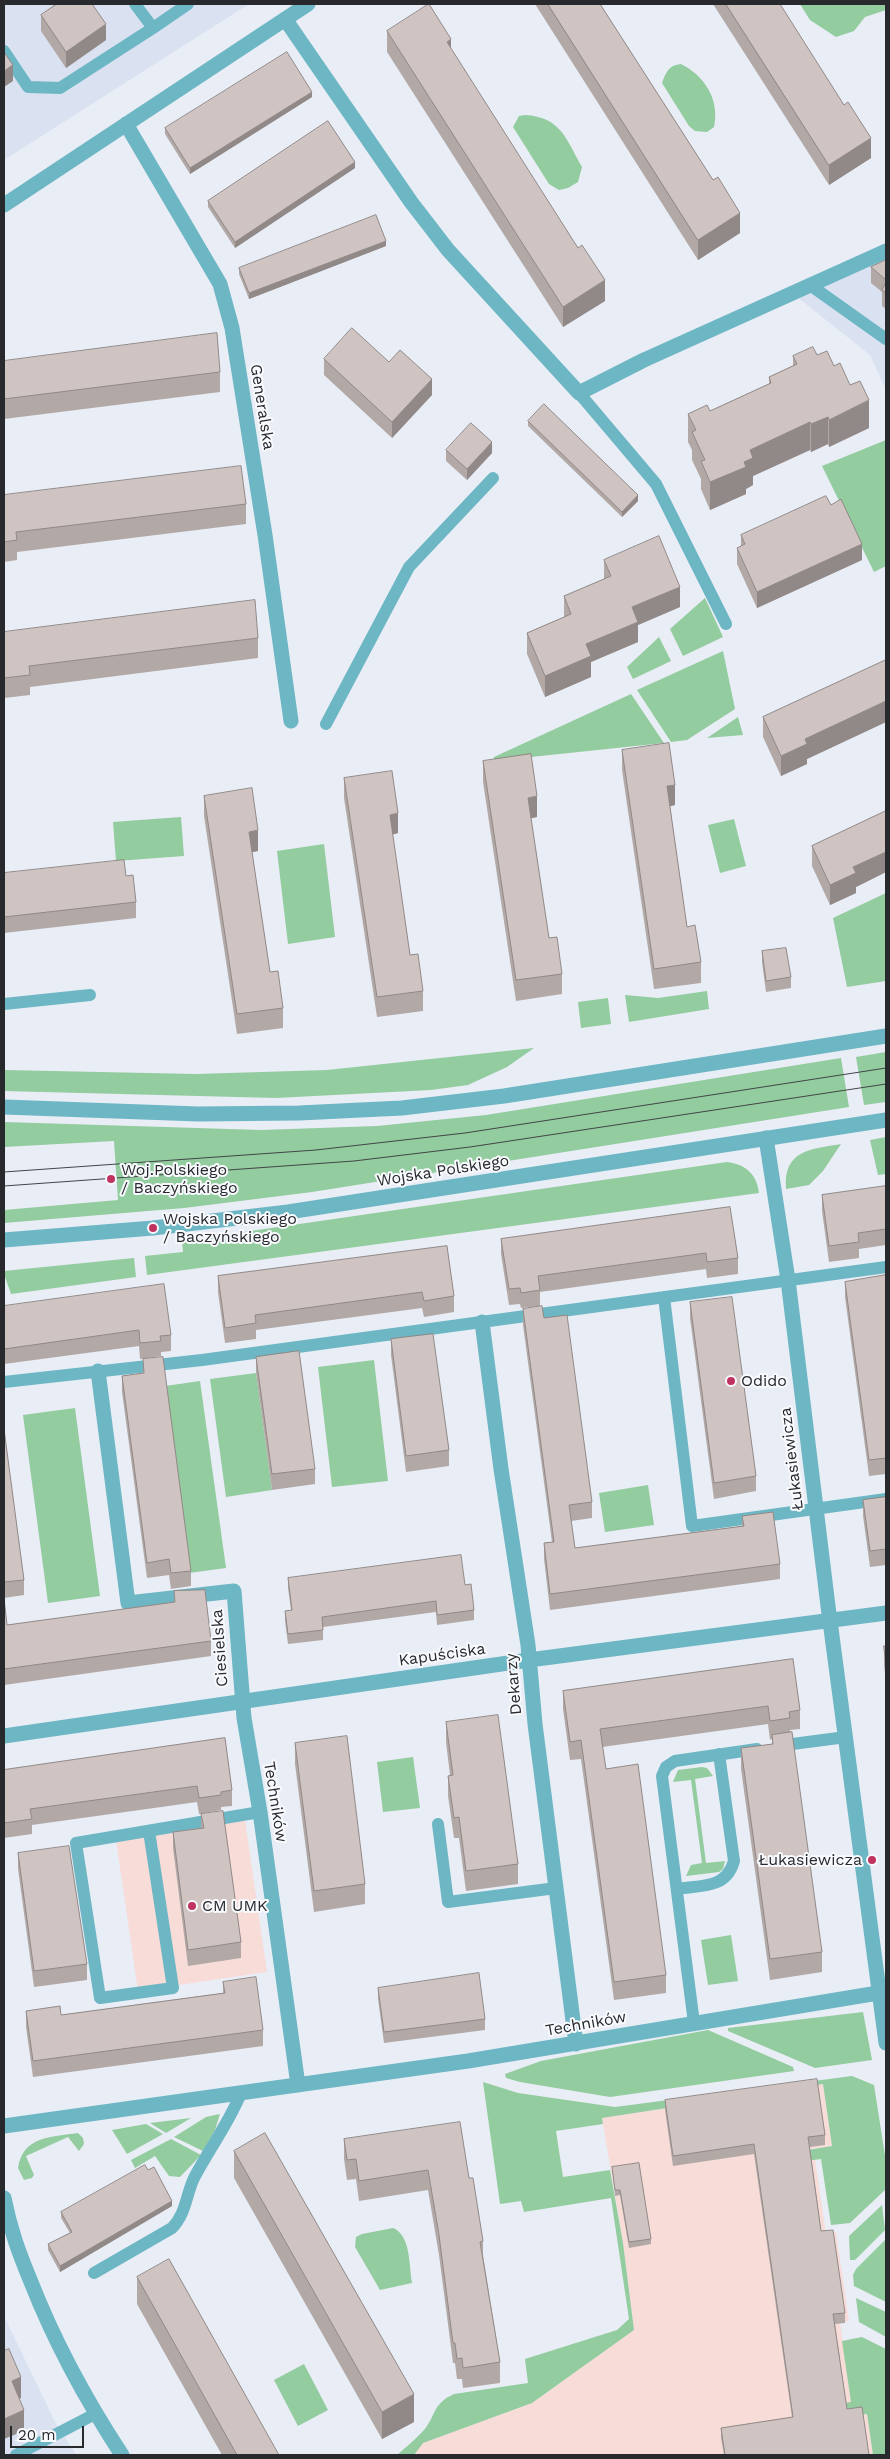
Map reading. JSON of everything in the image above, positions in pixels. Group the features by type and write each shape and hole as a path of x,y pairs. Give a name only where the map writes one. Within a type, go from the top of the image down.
{"street":[{"path":"4,205 308,4"},
{"path":"285,19 411,202 448,250 579,394 644,360 886,251"},
{"name":"Generalska","path":"126,124 215,276 232,328 265,535 291,721"},
{"path":"4,1107 198,1114 298,1114 402,1108 504,1096 886,1036"},
{"name":"Wojska Polskiego","path":"4,1240 153,1228 288,1212 886,1120"},
{"name":"Łukasiewicza","path":"766,1138 788,1280 830,1621 886,2043"},
{"name":"Dekarzy","path":"482,1322 529,1660 576,2044"},
{"name":"Ciesielska","path":"98,1371 128,1603 234,1591 242,1702"},
{"name":"Kapuściska","path":"4,1736 529,1660 886,1613"},
{"name":"Techników","path":"242,1702 260,1812 298,2085"},
{"name":"Techników","path":"4,2126 576,2044 878,1992"},
{"path":"4,2198 6,2226 48,2325 95,2414 122,2455"}],"lane":[{"path":"135,4 153,28"},
{"path":"4,51 28,87 60,88 188,4"},
{"path":"810,285 886,339"},
{"path":"579,394 656,484 726,624"},
{"path":"326,724 409,567 493,478"},
{"path":"4,1004 90,994"},
{"path":"4,1382 202,1360 886,1267"},
{"path":"664,1297 692,1526 886,1499"},
{"path":"694,2023 662,1776 666,1767 675,1761 846,1737"},
{"path":"677,1889 718,1883 731,1871 734,1860 720,1754"},
{"path":"149,1831 173,1988 100,1998 76,1843 260,1812"},
{"path":"438,1824 448,1902 556,1888"},
{"path":"94,2272 172,2228 179,2221 194,2178 231,2117 241,2093"},
{"path":"16,2455 95,2414"}],"shaded area":[{"path":"4,4 249,4 4,160"},
{"path":"886,250 886,390 870,355 792,293"},
{"name":"CM UMK","path":"245,1820 267,1972 138,1991 116,1840"},
{"path":"823,2084 832,2146 803,2150 804,2160 815,2159 826,2234 836,2232 849,2321 840,2322 851,2402 835,2418 867,2414 873,2455 414,2455 423,2443 532,2403 634,2330 623,2243 602,2118"},
{"path":"4,2316 56,2424 76,2454 4,2455"}],"green space":[{"path":"800,4 886,4 886,10 865,17 854,31 836,37 810,20"},
{"path":"681,64 690,69 704,82 713,98 715,107 714,127 707,132 695,131 689,126 662,83 669,70"},
{"path":"525,115 547,120 561,131 582,167 578,182 568,188 559,190 549,184 513,127 519,116"},
{"path":"886,440 886,566 874,572 822,466"},
{"path":"705,598 723,637 683,656 670,629"},
{"path":"659,637 671,661 633,679 627,667"},
{"path":"723,651 735,709 687,740 671,742 637,690"},
{"path":"631,694 664,743 493,761 494,757"},
{"path":"738,717 743,735 707,738"},
{"path":"181,817 184,856 116,861 113,822"},
{"path":"734,819 746,866 720,873 708,825"},
{"path":"324,844 335,937 288,944 277,851"},
{"path":"886,893 886,981 847,987 833,918"},
{"path":"707,991 709,1009 629,1022 625,995 658,998"},
{"path":"608,998 611,1024 581,1028 578,1002"},
{"path":"534,1048 507,1067 468,1085 431,1090 276,1098 4,1091 4,1070 196,1074 327,1070"},
{"path":"886,1052 886,1102 864,1105 856,1057"},
{"path":"841,1058 849,1107 312,1192 184,1208 4,1223 4,1210 118,1200 114,1141 4,1147 4,1122 261,1130 377,1126 486,1115"},
{"path":"886,1137 886,1174 878,1175 870,1140"},
{"path":"841,1144 823,1171 809,1185 786,1189 786,1176 789,1166 794,1159 810,1150"},
{"path":"727,1162 739,1165 749,1171 756,1180 759,1193 147,1275 145,1256 183,1252 182,1241"},
{"path":"134,1258 136,1277 11,1294 4,1274 4,1271"},
{"path":"374,1360 388,1481 332,1487 318,1367"},
{"path":"256,1373 272,1490 226,1497 210,1379"},
{"path":"200,1381 226,1568 189,1573 165,1386"},
{"path":"75,1408 100,1596 48,1603 23,1415"},
{"path":"648,1485 654,1525 605,1532 599,1493"},
{"path":"413,1757 420,1808 383,1812 377,1762"},
{"path":"707,1768 713,1776 695,1779 706,1863 725,1861 723,1869 719,1872 686,1876 691,1865 702,1863 691,1780 673,1782 678,1770"},
{"path":"731,1935 738,1981 708,1985 701,1940"},
{"path":"863,2012 872,2060 815,2068 728,2031 728,2028"},
{"path":"708,2030 793,2067 794,2071 610,2097 520,2082 506,2078 505,2074 541,2061"},
{"path":"852,2076 874,2085 886,2162 886,2189 850,2223 831,2225 821,2159 804,2161 802,2151 832,2146 823,2084 602,2118 603,2124 556,2131 563,2177 610,2170 623,2243 634,2330 532,2403 423,2443 414,2455 397,2455 424,2430 438,2406 447,2398 454,2394 528,2383 525,2359 617,2330 629,2319 611,2198 524,2212 521,2201 500,2204 483,2082 518,2093 615,2107"},
{"path":"220,2114 215,2130 203,2151 174,2137 206,2117"},
{"path":"191,2118 166,2133 150,2123"},
{"path":"146,2124 163,2134 127,2154 112,2130"},
{"path":"78,2133 83,2138 84,2144 79,2151 68,2137 26,2156 34,2175 32,2178 24,2180 18,2168 21,2157 32,2144 48,2137"},
{"path":"171,2139 201,2155 180,2177 169,2176 155,2156 135,2168 131,2160"},
{"path":"882,2205 885,2230 855,2260 850,2260 849,2236"},
{"path":"393,2228 399,2232 406,2244 412,2283 380,2290 355,2247 356,2237"},
{"path":"886,2239 886,2302 854,2286 853,2275 856,2269"},
{"path":"856,2298 886,2312 886,2337 859,2322"},
{"path":"862,2337 886,2349 886,2455 873,2455 867,2414 834,2418 832,2405 851,2402 842,2341"},
{"path":"304,2364 328,2410 298,2426 274,2380"}],"building":[{"path":"57,4 92,4 106,24 66,52 41,15"},
{"path":"429,4 451,39 447,42 578,248 582,245 605,280 563,307 387,31"},
{"path":"548,4 600,4 713,180 718,177 740,213 698,240"},
{"path":"726,4 780,4 844,105 848,102 871,138 829,165"},
{"path":"4,52 13,65 4,71"},
{"path":"287,52 312,92 190,168 165,128"},
{"path":"328,121 355,162 235,242 208,201"},
{"path":"376,215 386,241 249,293 239,268"},
{"path":"886,260 886,280 871,267"},
{"path":"886,283 886,293 882,290"},
{"path":"352,328 389,362 400,350 432,379 392,422 324,359"},
{"path":"217,333 220,372 4,399 4,361"},
{"path":"813,347 817,355 827,351 834,366 840,363 850,385 860,381 869,400 829,420 828,417 811,424 810,422 750,450 753,458 744,462 746,467 710,482 701,461 705,460 692,432 696,430 688,414 707,405 710,411 771,383 769,377 797,364 793,356"},
{"path":"544,404 638,495 622,512 528,421"},
{"path":"471,423 492,442 467,469 446,450"},
{"path":"241,466 246,504 16,532 17,540 4,542 4,495"},
{"path":"826,496 831,505 841,499 862,544 757,592 737,548 745,544 741,535"},
{"path":"659,536 680,587 632,607 638,622 586,644 591,656 545,676 527,633 571,614 564,596 611,576 604,560"},
{"path":"255,600 258,638 29,666 30,675 4,678 4,632"},
{"path":"886,660 886,701 805,739 807,744 781,756 763,717"},
{"path":"669,743 675,785 667,786 687,927 695,925 701,962 654,969 622,750"},
{"path":"531,754 537,796 528,798 549,938 557,937 562,974 516,980 483,761"},
{"path":"392,771 398,813 390,815 410,955 418,954 423,991 377,997 344,778"},
{"path":"252,788 258,830 249,832 270,972 278,971 283,1008 237,1014 204,796"},
{"path":"886,811 886,852 853,867 856,873 830,885 812,846"},
{"path":"124,860 126,876 133,875 136,902 4,917 4,873"},
{"path":"786,948 791,977 766,981 762,951"},
{"path":"886,1186 886,1229 858,1233 859,1242 829,1246 822,1195"},
{"path":"730,1207 738,1258 707,1262 706,1253 538,1276 540,1290 521,1293 520,1288 509,1289 501,1239"},
{"path":"447,1246 454,1296 424,1301 422,1292 255,1315 256,1323 225,1328 218,1276"},
{"path":"886,1275 886,1458 869,1460 845,1282"},
{"path":"164,1284 171,1335 160,1336 161,1341 140,1343 139,1330 4,1349 4,1306"},
{"path":"732,1297 756,1476 714,1483 690,1302"},
{"path":"542,1306 544,1318 567,1315 592,1502 569,1505 575,1548 744,1526 742,1516 773,1512 780,1564 550,1594 544,1543 554,1542 523,1309"},
{"path":"433,1334 449,1450 406,1456 391,1339"},
{"path":"299,1351 315,1469 272,1474 256,1357"},
{"path":"163,1357 191,1571 171,1573 169,1559 147,1563 122,1376 144,1373 143,1359"},
{"path":"4,1429 24,1580 4,1582"},
{"path":"886,1497 886,1549 870,1551 863,1500"},
{"path":"461,1555 465,1585 471,1584 474,1610 437,1615 436,1601 322,1617 323,1630 288,1634 285,1611 292,1610 288,1578"},
{"path":"205,1590 211,1641 4,1669 4,1598 7,1625 175,1602 174,1591"},
{"path":"884,1646 886,1646 886,1664"},
{"path":"793,1659 800,1710 789,1712 790,1718 770,1721 768,1706 600,1729 606,1769 638,1764 666,1975 614,1982 581,1740 570,1742 563,1691"},
{"path":"498,1715 518,1864 466,1871 459,1817 454,1818 448,1776 453,1775 446,1722"},
{"path":"792,1732 822,1952 770,1959 741,1748 773,1744 772,1735"},
{"path":"347,1736 365,1884 314,1891 295,1743"},
{"path":"225,1738 232,1790 221,1792 221,1795 199,1798 197,1786 30,1809 32,1819 4,1823 4,1770"},
{"path":"223,1811 241,1942 188,1950 173,1832 204,1828 201,1814"},
{"path":"69,1846 87,1964 34,1971 18,1853"},
{"path":"479,1973 485,2019 384,2032 378,1988"},
{"path":"256,1977 263,2030 33,2061 26,2011 60,2006 61,2015 225,1993 223,1982"},
{"path":"817,2079 825,2135 808,2137 821,2231 833,2230 845,2313 833,2314 847,2409 862,2407 869,2455 725,2455 721,2428 793,2417 754,2144 673,2156 665,2100"},
{"path":"460,2122 469,2178 473,2178 483,2241 480,2242 500,2362 463,2368 462,2358 457,2359 455,2343 453,2343 439,2235 428,2170 359,2181 356,2159 347,2160 344,2139"},
{"path":"265,2133 414,2394 382,2412 234,2151"},
{"path":"639,2163 651,2239 629,2242 620,2190 615,2190 612,2167"},
{"path":"145,2165 148,2170 154,2167 172,2201 60,2266 48,2244 72,2232 61,2212"},
{"path":"169,2259 279,2455 237,2455 137,2277"},
{"path":"9,2349 21,2377 12,2381 24,2410 4,2419 4,2351"}],"tram line":[{"path":"4,1172 316,1150 465,1133 886,1068"},
{"path":"4,1186 354,1161 470,1147 886,1084"}],"place":[{"name":"Woj.Polskiego / Baczyńskiego","path":"111,1179"},
{"name":"Wojska Polskiego / Baczyńskiego","path":"153,1228"},
{"name":"Odido","path":"731,1381"},
{"name":"Łukasiewicza","path":"872,1860"},
{"name":"CM UMK","path":"192,1906"}]}
